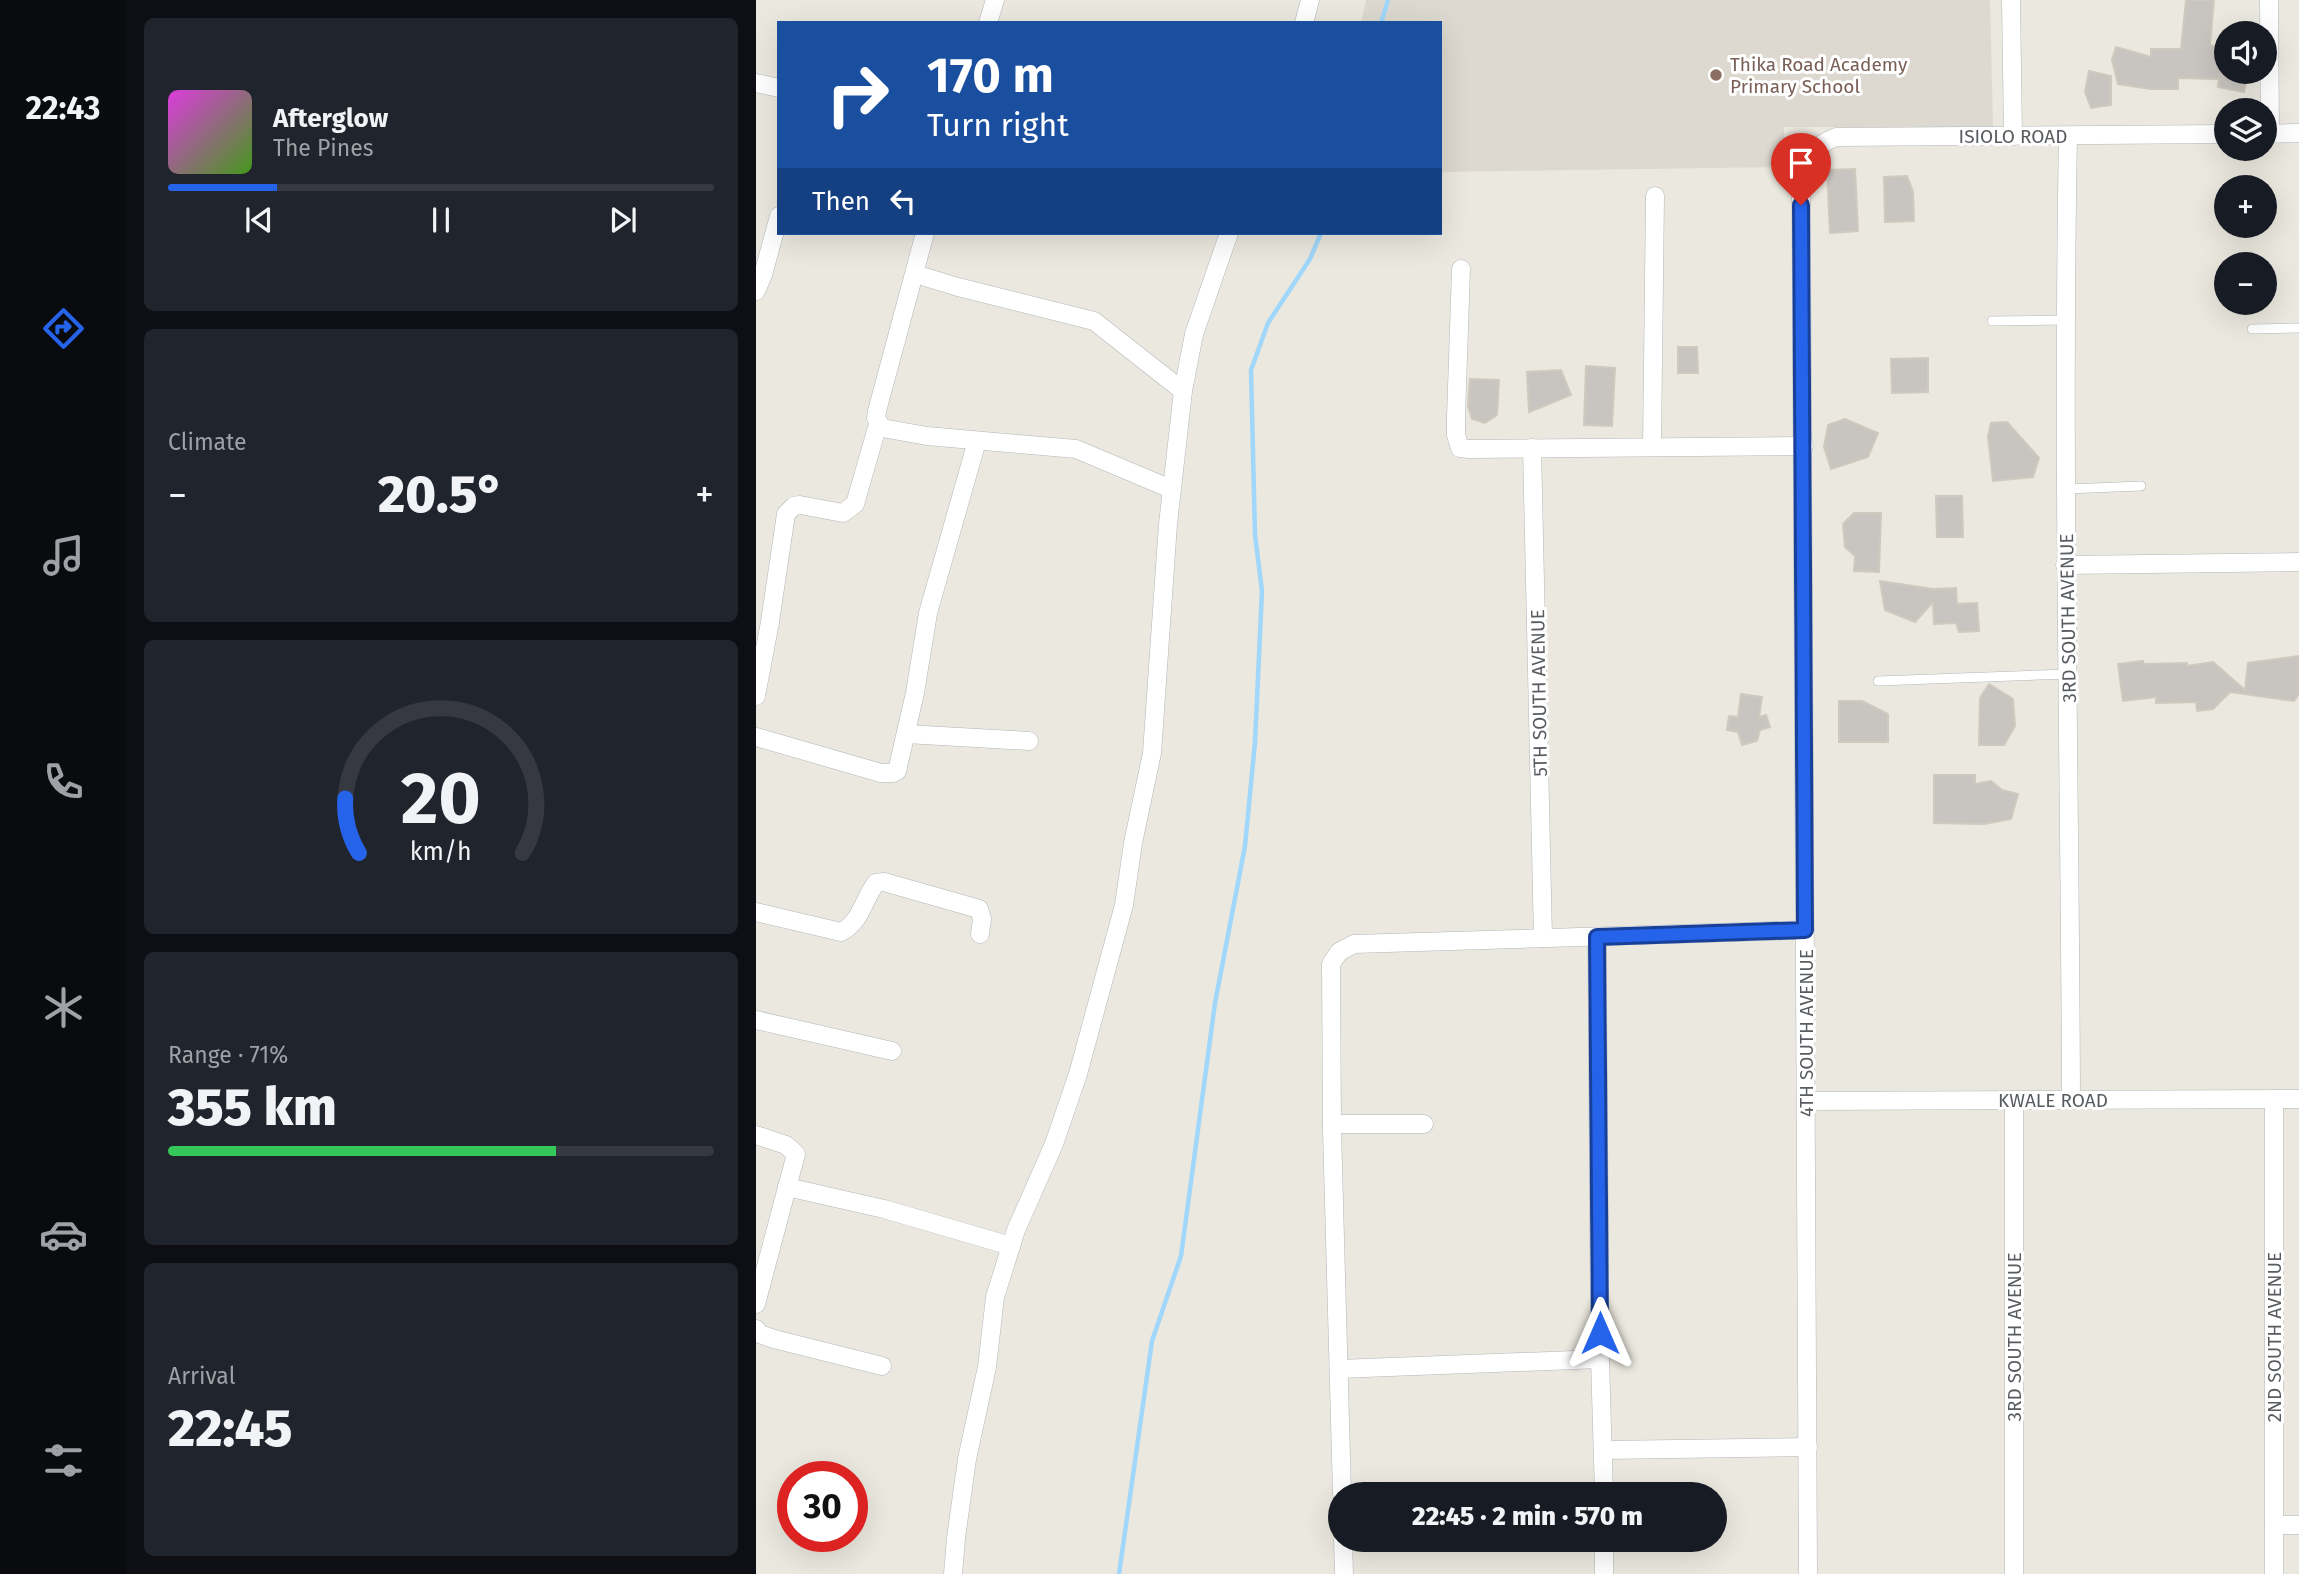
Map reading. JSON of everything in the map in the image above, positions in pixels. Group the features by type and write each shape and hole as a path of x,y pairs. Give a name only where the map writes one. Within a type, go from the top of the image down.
{"street":[{"path":"989,21 995,0"},
{"path":"1305,21 1311,0"},
{"path":"2011,0 2013,136"},
{"path":"2268,98 2269,0"},
{"path":"756,83 777,88"},
{"path":"2277,134 2299,133"},
{"name":"ISIOLO ROAD","path":"1807,157 1820,144 1836,137 2214,134"},
{"name":"3RD SOUTH AVENUE","path":"2068,136 2065,565 2069,674 2071,1100"},
{"name":"4TH SOUTH AVENUE","path":"1807,157 1801,179 1808,1574"},
{"path":"1652,447 1655,196"},
{"path":"756,291 777,223"},
{"path":"756,696 786,514 794,506 800,505 843,513 855,504 878,424 877,411 925,235"},
{"path":"953,1574 967,1459 986,1367 995,1297 1016,1230 1054,1144 1078,1074 1124,905 1133,843 1152,753 1171,489 1182,391 1194,334 1222,235"},
{"path":"1461,269 1456,417 1456,435 1460,447 1804,446"},
{"path":"915,274 958,288 1094,321 1182,391"},
{"path":"878,424 888,430 977,442 1076,449 1171,489"},
{"path":"756,737 881,773 897,771 928,613 977,442"},
{"name":"5TH SOUTH AVENUE","path":"1532,448 1543,938"},
{"path":"2065,565 2299,562"},
{"path":"906,734 1029,741"},
{"path":"756,912 841,932 850,928 857,919 876,883 884,882 979,909 982,919 980,934"},
{"path":"1342,1482 1332,1127 1331,964 1339,951 1354,944 1805,930"},
{"path":"1597,937 1600,1359 1604,1482"},
{"path":"756,1020 892,1051"},
{"name":"2ND SOUTH AVENUE","path":"2274,1099 2274,1574"},
{"name":"KWALE ROAD","path":"1806,1101 2299,1099"},
{"name":"3RD SOUTH AVENUE","path":"2014,1100 2014,1574"},
{"path":"1332,1127 1424,1124"},
{"path":"756,1135 786,1145 796,1154 759,1282 756,1304"},
{"path":"787,1187 884,1209 1011,1246"},
{"path":"756,1329 760,1334 774,1339 882,1366"},
{"path":"1339,1369 1600,1359"},
{"path":"1605,1450 1808,1447"},
{"path":"2274,1525 2299,1525"},
{"path":"1343,1552 1344,1574"},
{"path":"1604,1552 1604,1574"}],"lane":[{"path":"1992,321 2065,320"},
{"path":"2252,329 2299,328"},
{"path":"2067,489 2141,486"},
{"path":"1878,681 2069,674"}],"shaded area":[{"name":"Thika Road Academy Primary School","path":"1366,0 1990,0 1993,127 1784,127 1784,167 1442,172 1442,21 1361,21"}],"building":[{"path":"2186,0 2214,0 2210,45 2214,46 2214,79 2178,78 2178,89 2151,89 2118,84 2112,60 2116,47 2151,57 2151,49 2181,49"},
{"path":"2089,71 2111,76 2111,105 2091,108 2085,92"},
{"path":"2218,84 2246,84 2244,92 2218,87"},
{"path":"1855,169 1858,231 1830,233 1827,170"},
{"path":"1907,176 1913,192 1914,221 1885,222 1884,177"},
{"path":"1678,347 1697,347 1698,373 1678,373"},
{"path":"1928,358 1928,392 1892,393 1891,359"},
{"path":"1586,366 1615,368 1612,426 1584,425"},
{"path":"1561,370 1571,395 1529,412 1527,372"},
{"path":"1470,379 1499,380 1497,415 1485,423 1472,419 1468,406"},
{"path":"1845,419 1878,433 1868,457 1831,469 1824,447 1828,425"},
{"path":"2007,422 2039,458 2033,477 1993,481 1988,436 1991,423"},
{"path":"1936,496 1962,496 1963,537 1937,537"},
{"path":"1854,513 1881,513 1879,572 1854,571 1855,556 1845,547 1843,524"},
{"path":"1880,581 1933,589 1956,588 1957,604 1977,603 1979,631 1959,632 1956,623 1934,624 1933,602 1915,622 1885,610"},
{"path":"2299,656 2299,694 2294,701 2230,692 2213,709 2197,711 2196,702 2156,703 2156,697 2123,701 2118,664 2143,661 2143,664 2187,663 2187,666 2213,662 2245,690 2248,663"},
{"path":"1989,684 2013,699 2015,726 2004,745 1979,745 1980,698"},
{"path":"1741,694 1762,697 1759,717 1766,715 1770,727 1760,730 1757,741 1742,745 1738,732 1727,730 1729,716 1738,717"},
{"path":"1839,701 1862,701 1888,714 1888,742 1839,742"},
{"path":"1934,775 1975,775 1975,784 1991,781 2002,790 2018,794 2011,819 1984,824 1934,823"}],"waterway":[{"path":"1382,21 1388,0"},
{"path":"1119,1574 1152,1341 1181,1256 1215,1003 1245,846 1255,742 1262,591 1255,535 1251,370 1268,323 1310,259 1320,235"}],"place":[{"name":"Thika Road Academy Primary School","path":"1716,75"}],"route":[{"path":"1600,1333 1597,937 1805,930 1801,205"}]}
